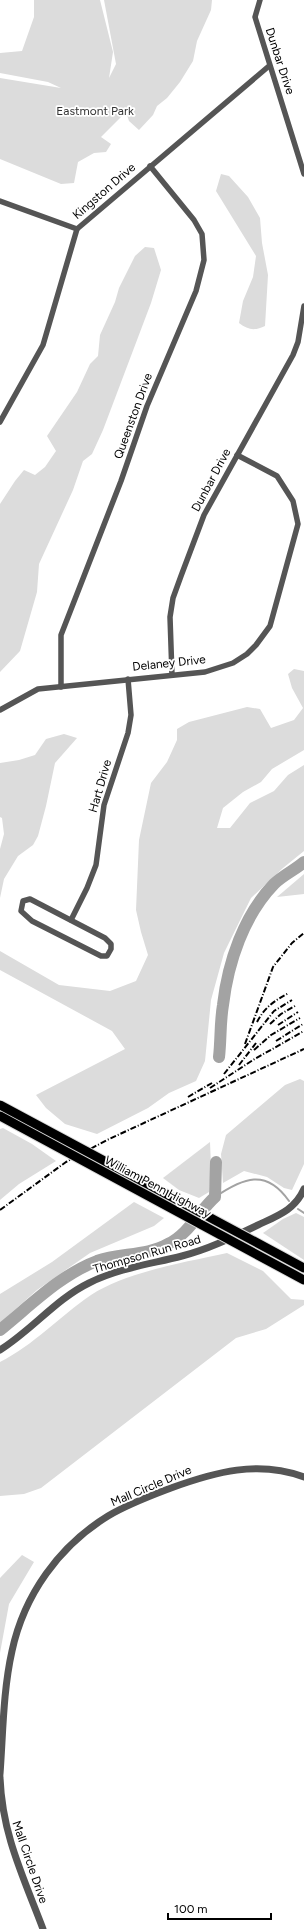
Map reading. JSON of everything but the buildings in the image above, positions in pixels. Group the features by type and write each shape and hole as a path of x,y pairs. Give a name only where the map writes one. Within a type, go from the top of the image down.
{"highway":[{"name":"William Penn Highway","path":"0,1105 304,1268"},
{"name":"William Penn Highway","path":"0,1116 304,1280"}],"street":[{"name":"Dunbar Drive","path":"260,0 255,17 269,66 304,174"},
{"name":"Kingston Drive","path":"0,422 43,345 77,229 269,66"},
{"name":"Queenston Drive","path":"61,686 61,635 121,481 147,406 196,291 204,260 202,234 194,220 150,166"},
{"path":"0,201 77,229"},
{"name":"Dunbar Drive","path":"172,675 170,617 173,598 204,514 293,355 298,342 304,306"},
{"name":"Delaney Drive","path":"0,710 38,689 205,672 233,663 247,654 270,626 298,524 293,501 277,476 237,455"},
{"name":"Hart Drive","path":"71,920 87,888 96,865 104,805 128,733 131,715 128,679"},
{"path":"30,899 71,920 105,938 111,944 111,949 107,956 101,956 32,921 21,911 23,901 30,899"},
{"name":"Thompson Run Road","path":"0,1350 26,1331 70,1294 89,1283 117,1272 182,1256 218,1244 288,1210 298,1201 304,1189"},
{"name":"Mall Circle Drive","path":"43,1929 8,1838 2,1812 0,1776 7,1678 17,1628 26,1606 39,1584 57,1559 76,1540 118,1510 152,1495 206,1476 229,1470 263,1468 286,1471 304,1477"}],"green space":[{"name":"Eastmont Park","path":"34,0 100,0 113,52 109,78 116,64 104,0 212,0 211,10 197,41 193,61 180,82 167,98 157,106 153,115 139,130 129,121 126,112 101,137 111,144 106,152 94,153 78,162 74,183 61,184 0,159 0,78 61,88 48,82 0,73 0,53 22,51 34,17"},
{"path":"221,174 229,176 248,197 260,218 262,243 268,275 265,326 258,329 245,327 239,323 243,301 253,277 256,256 216,191"},
{"path":"145,247 154,248 161,270 151,303 103,430 92,454 83,461 73,490 39,564 37,592 20,651 0,672 0,504 24,470 35,475 45,467 56,451 47,436 77,392 90,364 98,356 100,335 115,302 119,288 135,256"},
{"path":"294,669 304,671 304,750 272,769 261,782 243,792 223,808 217,828 230,828 250,803 274,791 288,775 304,765 304,851 283,868 251,898 224,953 211,1000 205,1061 196,1081 169,1093 148,1108 97,1134 65,1124 46,1108 36,1095 125,1049 112,1031 0,970 0,951 59,985 110,991 136,981 148,955 136,910 139,840 151,783 167,762 177,740 177,729 189,722 247,707 260,709 271,728 294,720 303,708 292,688 288,674"},
{"path":"64,734 77,738 55,763 38,836 33,845 18,856 4,879 0,898 0,849 4,834 2,818 0,817 0,763 19,760 35,755 46,739"},
{"path":"304,874 304,894 277,897"},
{"path":"300,1079 304,1081 304,1164 292,1190 284,1188 267,1177 244,1171 223,1183 221,1154 226,1135 285,1085"},
{"path":"3,1128 32,1144 56,1161 19,1184 0,1200 0,1129"},
{"path":"210,1142 211,1166 209,1192 199,1198 179,1190 163,1178"},
{"path":"134,1202 164,1218 154,1226 90,1253 37,1290 0,1323 0,1294 52,1262"},
{"path":"296,1213 304,1217 304,1260 263,1233 283,1219"},
{"path":"227,1253 263,1271 291,1299 304,1300 304,1305 266,1329 236,1338 41,1488 24,1494 0,1496 0,1362 36,1339 80,1303 105,1287 139,1274 175,1264"},
{"path":"22,1555 34,1562 9,1604 0,1653 0,1578"}],"waterway":[{"path":"219,1057 221,1018 225,989 233,956 239,940 263,896 274,884 304,862"},
{"path":"0,1330 46,1292 70,1274 83,1267 106,1258 151,1251 175,1240 188,1228 215,1197 216,1162"},
{"path":"215,1197 225,1190 245,1181 263,1180 272,1184 289,1201"},
{"path":"298,1209 304,1213"}],"railway":[{"path":"245,1044 273,967 292,943 304,933"},
{"path":"257,1022 270,1005 289,993"},
{"path":"224,1074 274,1011 292,1000"},
{"path":"270,1024 281,1014 295,1006"},
{"path":"278,1025 298,1012"},
{"path":"254,1050 271,1035 300,1018"},
{"path":"276,1041 303,1024"},
{"path":"210,1088 253,1060 304,1031"},
{"path":"239,1065 256,1043"},
{"path":"0,1210 66,1162 107,1140 304,1049"},
{"path":"188,1097 212,1083"}]}
